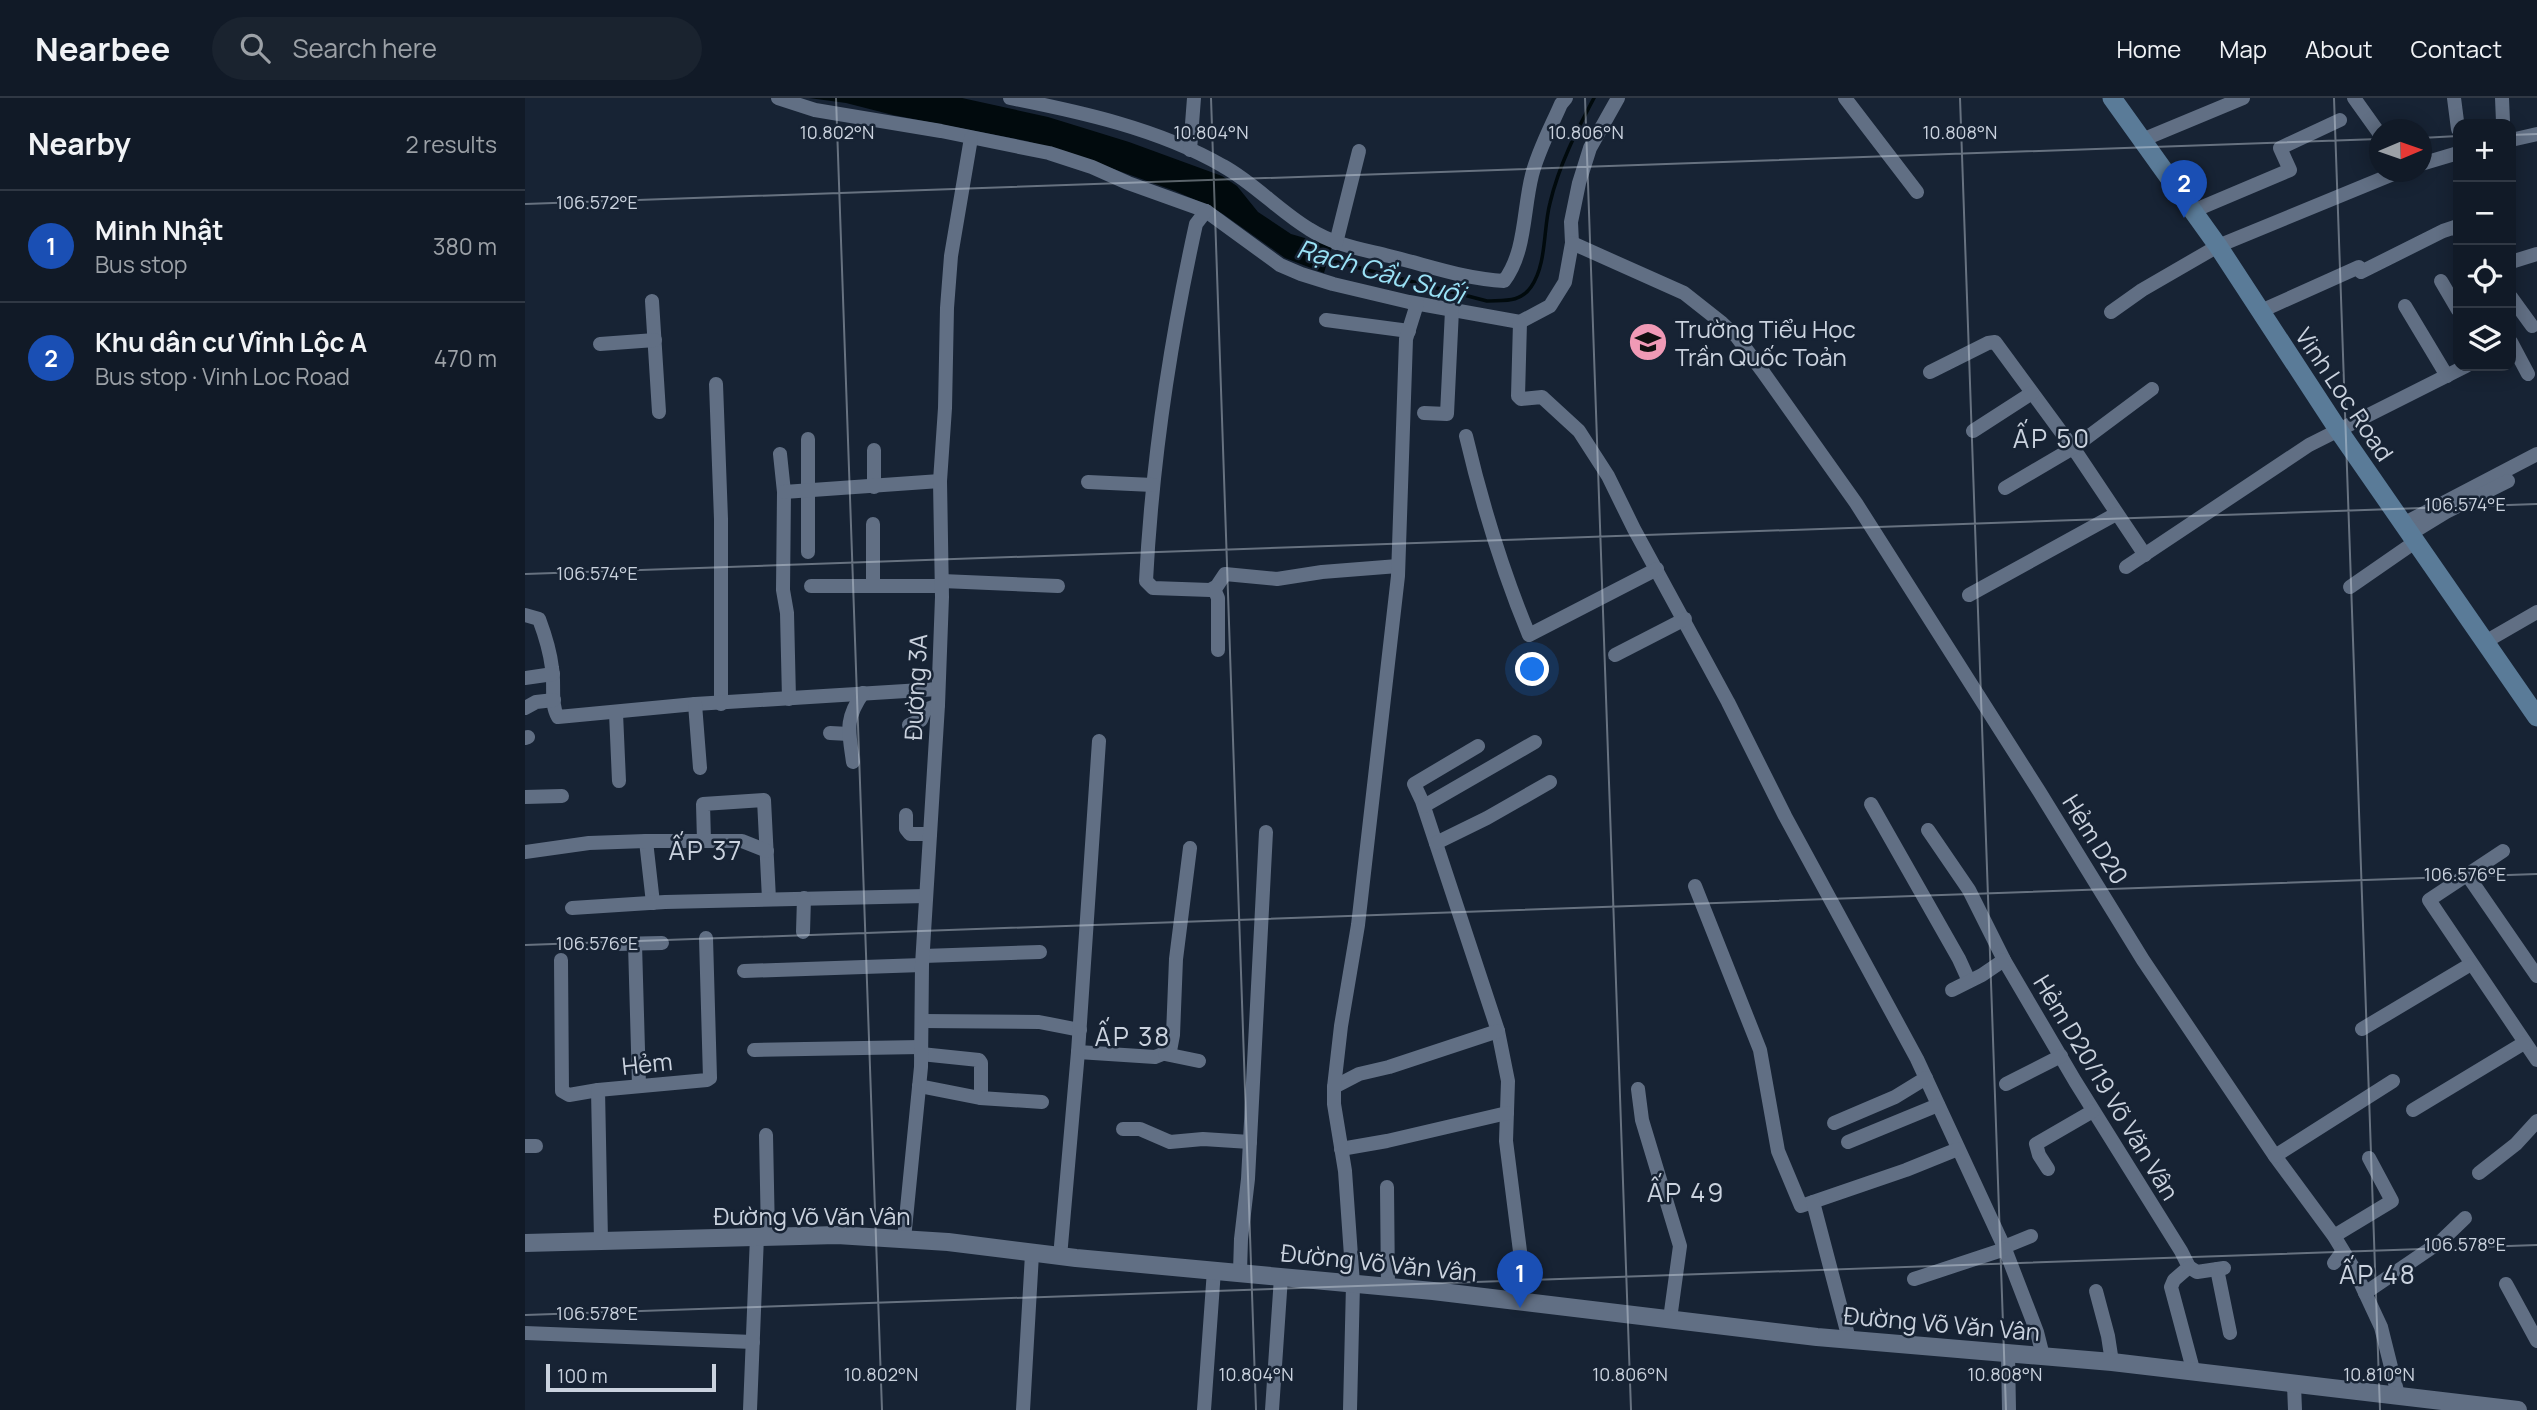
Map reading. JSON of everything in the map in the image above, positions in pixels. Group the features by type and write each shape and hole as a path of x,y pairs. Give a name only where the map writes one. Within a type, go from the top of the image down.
{"main road":[{"name":"Vinh Loc Road","path":"2112,98 2218,246 2339,431 2537,717"}],"street":[{"path":"778,98 815,110 1049,153 1206,211 1280,265 1333,284 1417,304 1520,322 1542,312 1557,298 1568,276 1572,243 1568,226 1579,183 1590,148 1618,98"},
{"path":"1010,98 1147,133 1190,150 1223,166 1308,229 1336,243 1473,277 1504,281 1511,271 1528,224 1524,215 1532,173 1558,100"},
{"path":"1190,150 1193,98"},
{"path":"1845,98 1917,192"},
{"path":"2143,140 2243,98"},
{"path":"2354,98 2369,119"},
{"path":"2454,98 2457,119"},
{"path":"2502,98 2503,119"},
{"path":"2193,211 2290,170 2280,148 2340,120"},
{"path":"2516,139 2537,134"},
{"name":"Đường 3A","path":"904,1239 919,1086 922,960 938,705 942,583 940,481 951,256 971,138"},
{"path":"1336,243 1359,151"},
{"path":"2432,161 2453,154"},
{"path":"2111,312 2142,290 2218,246 2372,182"},
{"path":"1206,211 1196,224 1188,258 1167,377 1153,485 1146,581 1153,588 1213,589"},
{"path":"2261,312 2358,268 2361,272 2453,228"},
{"name":"Hẻm D20","path":"1572,243 1684,293 1737,337 1856,503 2143,960 2275,1156 2335,1236 2338,1257 2365,1293 2381,1327 2398,1395"},
{"path":"2516,260 2537,254"},
{"path":"2441,281 2457,308"},
{"path":"652,301 659,412"},
{"path":"2516,303 2534,325 2516,337"},
{"path":"1350,1410 1353,1284 1334,1087 1358,925 1398,566 1409,331 1417,304"},
{"path":"2405,306 2447,376"},
{"path":"1424,413 1447,415 1452,310"},
{"path":"1326,320 1409,331"},
{"path":"1520,322 1518,396 1521,399 1542,397 1579,431 1608,476 1685,619 1785,816 1926,1078 2005,1248 2025,1298 2043,1356"},
{"path":"600,344 655,340"},
{"path":"1930,372 1995,342 2073,448 2145,555"},
{"path":"2516,350 2528,374"},
{"path":"2126,567 2309,445 2456,371"},
{"path":"716,384 721,519 721,704"},
{"path":"2005,488 2073,448 2152,389"},
{"path":"1973,430 2032,393"},
{"path":"1466,436 1509,587 1529,635 1657,569"},
{"path":"808,439 808,552"},
{"path":"874,450 874,486"},
{"path":"780,454 784,492 783,590 787,613 789,699"},
{"path":"2350,587 2409,533 2537,454"},
{"path":"784,492 940,481"},
{"path":"2409,533 2508,481"},
{"path":"1088,482 1153,485"},
{"path":"1969,595 2116,513"},
{"path":"873,524 873,585"},
{"path":"1213,589 1225,573 1277,579 1322,572 1398,566"},
{"path":"811,586 942,583 1058,586"},
{"path":"1213,589 1219,598 1218,650"},
{"path":"2485,642 2537,612"},
{"path":"525,615 539,619 547,639 553,674 554,711 558,717 695,704 938,689"},
{"path":"1615,655 1685,619"},
{"path":"525,678 553,674"},
{"path":"852,762 849,734 851,710 863,693"},
{"path":"525,708 536,702 554,700"},
{"path":"695,704 700,768"},
{"path":"909,725 921,720 925,710 938,705"},
{"path":"616,713 618,781"},
{"path":"830,733 849,734"},
{"path":"1060,1257 1080,1030 1099,741"},
{"path":"1424,806 1535,742"},
{"path":"1478,747 1414,785 1424,806 1498,1031 1508,1081 1506,1141 1519,1243 1522,1301"},
{"path":"1436,843 1550,782"},
{"path":"525,797 562,796"},
{"path":"705,841 703,804 764,800 769,899"},
{"path":"1871,804 1969,981"},
{"path":"906,815 906,829 911,834 930,834"},
{"name":"Hẻm D20/19 Võ Văn Vân","path":"1929,830 1969,890 2004,960 2189,1267"},
{"path":"1240,1272 1248,1180 1266,832"},
{"path":"646,841 653,903"},
{"path":"525,852 589,843 646,841 742,841 767,851"},
{"path":"1078,1052 1155,1057 1170,1051 1176,959 1190,848"},
{"path":"2503,851 2430,900 2537,1060"},
{"path":"2467,876 2537,976"},
{"path":"1695,886 1760,1051 1776,1142 1784,1169 1801,1206 1958,1149"},
{"path":"572,908 769,899 926,896"},
{"path":"803,932 804,898"},
{"name":"Hẻm","path":"601,1241 598,1090 710,1078 706,938"},
{"path":"616,944 662,943"},
{"path":"635,944 639,1085"},
{"path":"744,971 1040,951"},
{"path":"561,960 562,1091 569,1095 598,1090"},
{"path":"1952,990 2004,960"},
{"path":"2362,1028 2471,964"},
{"path":"922,1021 1039,1022 1080,1030"},
{"path":"1334,1087 1359,1074 1389,1068 1498,1031"},
{"path":"2413,1110 2524,1043"},
{"path":"754,1050 921,1051 979,1060 981,1098"},
{"path":"1165,1054 1199,1061"},
{"path":"2006,1084 2061,1056"},
{"path":"1834,1123 1895,1097 1926,1078"},
{"path":"2275,1156 2393,1081"},
{"path":"919,1086 981,1098 1042,1102"},
{"path":"1638,1089 1642,1120 1680,1246 1670,1319"},
{"path":"1848,1142 1938,1105"},
{"path":"2048,1168 2039,1155 2036,1144 2093,1111"},
{"path":"1341,1149 1507,1113"},
{"path":"2479,1173 2516,1144 2537,1121"},
{"path":"1123,1129 1140,1129 1170,1142 1203,1139 1250,1142"},
{"path":"750,1410 766,1135"},
{"path":"2335,1236 2392,1201 2369,1158"},
{"path":"1387,1187 1388,1287"},
{"path":"1813,1202 1849,1339"},
{"path":"2365,1293 2440,1242 2465,1218"},
{"name":"Đường Võ Văn Vân","path":"525,1243 762,1236 864,1236 948,1242 1032,1254 1388,1287 1849,1339 2112,1362 2398,1395 2446,1405 2518,1410"},
{"path":"1915,1279 2005,1248 2031,1236"},
{"path":"1023,1410 1032,1254"},
{"path":"2194,1373 2171,1287 2174,1280 2189,1267 2197,1272 2221,1268 2230,1334"},
{"path":"1204,1410 1214,1270"},
{"path":"1272,1410 1281,1277"},
{"path":"2506,1284 2537,1341"},
{"path":"2096,1291 2112,1362"},
{"path":"525,1333 753,1342"},
{"path":"2008,1353 2009,1410"},
{"path":"2294,1385 2295,1410"}],"shaded area":[{"path":"809,98 962,98 1048,117 1129,142 1222,176 1237,186 1258,212 1291,234 1332,246 1324,273 1285,258 1223,214 1198,201 1083,158 1027,141 846,103"}],"waterway":[{"name":"Rạch Cầu Suối","path":"1325,259 1487,301 1511,300 1522,296 1531,287 1540,268 1548,213 1558,175 1594,98"}],"place":[{"name":"Khu dân cư Vĩnh Lộc A","path":"2184,218"},
{"name":"Trường Tiểu Học Trần Quốc Toản","path":"1648,342"},
{"name":"Minh Nhật","path":"1520,1308"}],"district":[{"name":"ẤP 50","path":"2052,438"},
{"name":"ẤP 37","path":"706,850"},
{"name":"ẤP 38","path":"1133,1036"},
{"name":"ẤP 49","path":"1686,1192"},
{"name":"ẤP 48","path":"2378,1274"}]}
